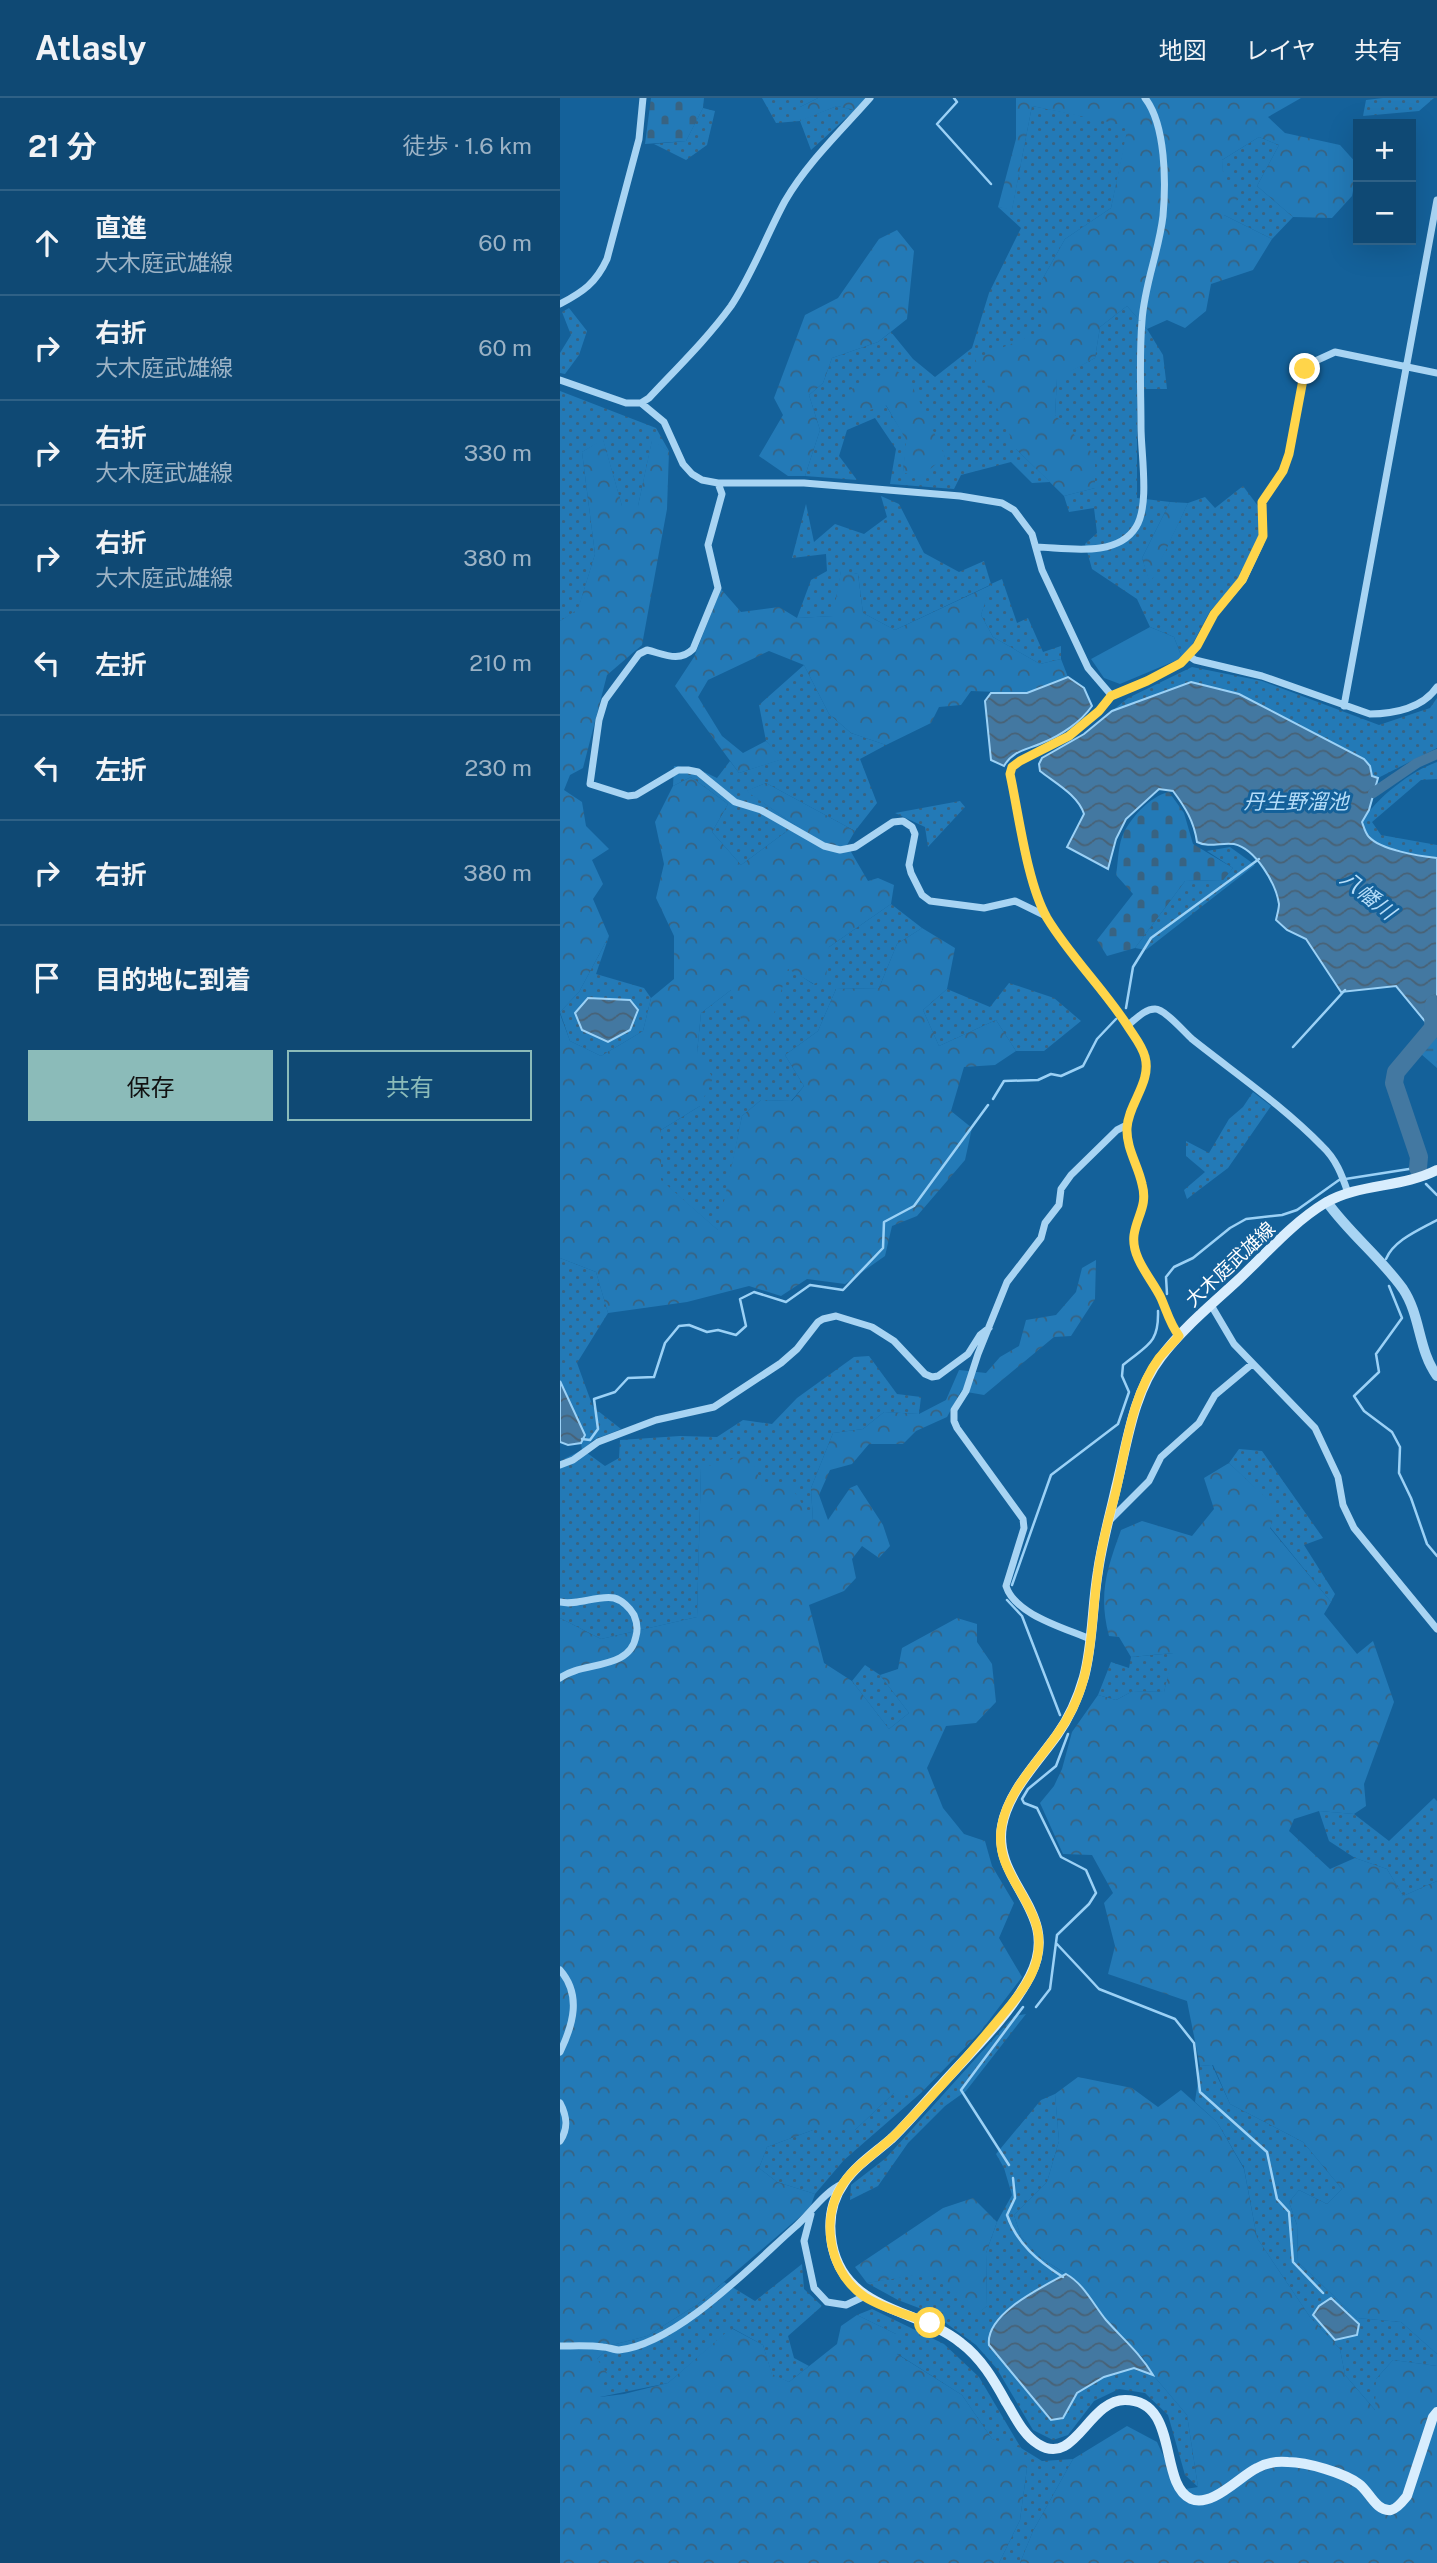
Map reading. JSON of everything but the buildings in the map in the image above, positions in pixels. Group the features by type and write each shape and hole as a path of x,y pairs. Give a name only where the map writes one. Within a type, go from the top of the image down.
{"main road":[{"name":"大木庭武雄線","path":"1437,1170 1422,1178 1345,1184 1211,1305 1158,1360 1145,1385 1132,1422 1098,1568 1086,1673 1075,1703 1061,1729 1020,1786 1006,1810 1001,1829 1001,1848 1006,1866 1035,1916 1039,1937 1037,1960 1018,1996 971,2052 893,2136 856,2168 842,2185 833,2203 829,2226 832,2249 841,2269 865,2296 893,2310 930,2323 962,2343 979,2360 1022,2429 1039,2445 1052,2449 1064,2448 1097,2412 1110,2402 1126,2399 1140,2403 1151,2410 1159,2422 1176,2477 1183,2492 1191,2499 1214,2497 1257,2468 1278,2462 1296,2462 1341,2475 1359,2484 1377,2505 1384,2510 1391,2510 1399,2506 1407,2496 1437,2412"}],"street":[{"path":"560,304 589,286 600,275 607,259 639,139 643,98"},
{"path":"641,403 719,321 750,275 785,201 803,173 870,98"},
{"path":"1037,547 1094,548 1114,545 1129,537 1144,509 1141,427 1142,319 1163,216 1162,142 1155,113 1145,98"},
{"path":"1344,706 1437,200"},
{"path":"1179,1336 1170,1324 1135,1245 1134,1235 1143,1211 1143,1184 1128,1144 1126,1125 1146,1074 1147,1061 1127,1026 1046,916 1034,888 1010,774 1012,767 1020,761 1069,736 1099,711 1111,696 1147,681 1189,656 1214,614 1242,580 1260,544 1263,536 1262,502 1283,471 1289,454 1305,369 1311,363 1335,352 1437,373"},
{"path":"560,380 626,403 641,403 664,422 671,434 676,453 692,474 702,480 718,483 804,483 960,496 1002,503 1024,520 1037,547 1042,570 1088,668 1111,696"},
{"path":"718,483 722,494 708,545 718,588 693,649 686,656 678,658 647,650 639,654 605,700 599,720 590,783 628,796 636,795 678,770 698,772 735,802 761,810 824,846 840,850 855,847 893,822 903,821 912,827 915,834 909,865 911,873 922,895 930,901 984,908 1015,901 1046,916"},
{"path":"1189,656 1195,660 1262,676 1370,714 1383,714 1418,705 1432,695 1437,687"},
{"path":"1127,1026 1145,1011 1162,1011 1323,1146 1345,1184"},
{"path":"1090,1639 1027,1612 1007,1592 1006,1586 1024,1528 1023,1519 954,1421 954,1410 966,1391 1007,1282 1041,1238 1045,1223 1059,1205 1060,1189 1070,1175 1117,1130 1126,1125"},
{"path":"1327,1202 1402,1288 1410,1301 1426,1356 1437,1376"},
{"path":"1211,1305 1234,1345 1315,1428 1338,1477 1343,1504 1354,1528 1437,1629"},
{"path":"560,1465 573,1460 598,1442 656,1420 715,1407 781,1363 823,1319 836,1316 872,1327 894,1340 925,1374 932,1377 938,1376 968,1354 980,1335 989,1328"},
{"path":"1109,1521 1149,1481 1161,1457 1199,1423 1215,1395 1252,1364"},
{"path":"560,1602 614,1598 627,1605 635,1617 638,1629 636,1641 630,1651 616,1660 568,1672 560,1678"},
{"path":"560,1970 572,1987 574,2010 570,2031 560,2052"},
{"path":"560,2104 567,2116 564,2136 560,2141"},
{"path":"560,2346 601,2346 618,2350 645,2342 668,2331 697,2313 811,2213 831,2189 842,2185"},
{"path":"811,2213 804,2241 814,2288 827,2302 846,2305 865,2296"}],"green space":[{"path":"651,98 704,98 703,108 686,141 645,144"},
{"path":"762,98 818,98 800,107 801,120 837,106 855,110 811,150 800,121 776,123"},
{"path":"818,98 866,98 855,110 837,106 800,121 800,107"},
{"path":"1016,98 1301,98 1268,117 1285,133 1340,145 1353,159 1352,196 1332,218 1293,217 1257,186 1279,145 1259,137 1222,160 1224,184 1242,195 1224,215 1272,239 1253,270 1211,284 1206,311 1185,328 1167,320 1147,329 1127,306 1100,327 1095,358 1057,379 1055,415 1095,456 1095,488 1064,496 1016,449 975,359 1042,331 1042,280 1065,239 1111,208 1128,126 1032,106 1012,210 998,207 1016,139"},
{"path":"1434,98 1419,111 1363,116 1366,100"},
{"path":"1032,106 1129,125 1111,208 1065,239 1042,280 1042,331 1016,449 1050,482 1032,483 1011,462 961,475 954,489 890,484 896,449 875,418 847,430 839,456 857,480 805,476 820,430 809,395 823,383 832,358 878,342 891,332 913,359 935,377 972,348 989,293 1021,228 998,207 1012,209","holes":["885,404 945,456 903,472 907,440"]},
{"path":"703,108 715,111 707,145 686,160 654,144 686,141"},
{"path":"1259,137 1279,145 1257,186 1293,217 1272,239 1224,215 1222,160"},
{"path":"897,230 914,251 907,319 878,342 832,358 823,383 809,395 820,430 805,476 788,476 759,456 783,415 774,398 805,315 838,298 879,239"},
{"path":"1127,306 1147,329 1163,355 1167,389 1137,389 1137,498 1170,502 1142,558 1150,582 1188,503 1205,497 1215,508 1243,486 1258,506 1261,535 1240,579 1210,611 1182,658 1174,637 1150,627 1137,599 1092,569 1085,544 1097,533 1094,508 1069,512 1064,496 1095,488 1055,415 1057,378 1095,358 1100,327"},
{"path":"569,308 587,331 579,355 565,374 560,373 560,353 571,335 562,312"},
{"path":"894,369 909,379 945,456 919,479 903,472 906,440 886,405 850,416 845,392"},
{"path":"560,391 656,428 669,451 652,441 638,506 622,506 603,440 582,452 595,554 578,610 560,621"},
{"path":"603,439 622,506 638,506 652,440 669,451 667,509 642,645 607,675 583,768 570,775 564,790 582,802 586,826 609,849 592,860 603,884 593,899 609,936 579,992 560,1012 560,621 578,609 595,554 582,452"},
{"path":"881,496 899,504 924,553 959,572 984,561 991,584 1002,579 1017,623 1028,618 1043,652 1061,646 1061,659 1040,664 993,637 981,615 990,585 895,630 863,613 858,574 841,571 834,616 797,618 811,580 827,571 826,554 792,558 806,504 814,542 835,524 864,534 887,517"},
{"path":"1170,502 1188,503 1150,584 1142,558"},
{"path":"841,570 858,574 863,613 895,630 991,585 981,615 993,637 1040,664 1061,659 1068,677 1027,693 971,691 961,705 939,707 931,723 886,745 851,733 829,714 804,665 769,651 708,680 698,697 722,736 743,753 766,741 783,759 739,773 675,686 694,657 721,589 741,612 779,607 797,618 833,616"},
{"path":"1150,627 1174,637 1182,658 1120,684 1104,678 1091,659"},
{"path":"804,665 829,714 851,733 886,745 860,759 877,803 855,831 766,783 747,791 795,825 741,865 712,832 728,804 691,777 673,786 674,766 696,768 717,778 730,761 739,773 782,759 766,741 759,705"},
{"path":"1192,667 1262,681 1379,725 1430,708 1437,698 1437,748 1378,778 1372,776 1370,766 1191,682 1112,711 1128,698"},
{"path":"1437,762 1437,779 1421,780 1372,822 1381,835 1437,845 1437,858 1391,849 1369,837 1362,822 1376,804 1406,779"},
{"path":"691,777 728,804 712,832 741,865 795,825 746,791 766,783 855,831 847,845 868,881 878,878 894,885 891,904 829,947 826,978 814,984 788,969 772,1020 742,1022 731,990 701,1013 697,1053 713,1078 700,1106 661,1130 661,1180 718,1230 742,1116 761,1100 792,1101 804,1086 785,1055 818,1031 836,989 879,988 897,944 922,928 955,948 947,989 923,1010 939,1046 996,1020 1016,1051 995,1065 964,1067 951,1111 972,1128 965,1160 917,1216 892,1226 885,1256 845,1284 807,1279 781,1296 749,1286 687,1302 608,1313 596,1272 560,1258 560,1014 570,1041 601,1056 643,1031 651,998 674,979 674,936 656,898 664,864 655,822 673,786"},
{"path":"1169,792 1184,813 1193,844 1233,868 1223,880 1185,881 1135,948 1107,956 1097,940 1133,894 1116,875 1122,837 1141,809 1155,798"},
{"path":"960,801 965,807 928,847 925,827 895,813"},
{"path":"1230,847 1255,865 1146,950 1135,948 1185,881 1223,880 1233,868 1207,851"},
{"path":"891,904 922,928 897,944 879,988 836,989 818,1031 785,1055 804,1086 791,1101 761,1100 742,1116 719,1231 660,1180 661,1130 700,1106 697,1053 701,1013 731,990 789,968 813,984 829,947"},
{"path":"609,936 596,974 644,988 651,998 643,1031 601,1056 570,1041 560,1012 579,992"},
{"path":"1009,983 1054,998 1081,1021 1044,1051 1016,1051 996,1020 939,1046 923,1010 947,989 990,1007"},
{"path":"1428,1025 1437,1027 1437,1068 1413,1047"},
{"path":"1253,1092 1271,1106 1228,1168 1187,1199 1184,1190 1205,1172 1186,1156 1186,1141 1209,1153 1229,1119 1243,1107"},
{"path":"560,1258 596,1272 608,1313 577,1363 593,1407 621,1429 593,1440 583,1450 605,1466 619,1458 620,1440 680,1436 717,1437 743,1420 772,1424 797,1398 854,1357 869,1356 897,1394 921,1397 919,1414 884,1412 863,1429 833,1433 811,1488 813,1522 762,1486 701,1468 697,1617 601,1639 560,1618 560,1461 582,1450 581,1443 585,1435 560,1381"},
{"path":"1096,1260 1095,1299 1071,1336 1054,1337 984,1395 961,1391 947,1417 916,1431 903,1444 869,1444 852,1464 830,1470 819,1495 828,1520 850,1488 857,1485 883,1525 890,1546 879,1558 862,1546 852,1559 856,1578 844,1591 809,1605 824,1663 852,1681 889,1729 909,1713 880,1675 898,1669 902,1648 957,1618 977,1624 977,1642 992,1664 996,1702 976,1723 946,1726 927,1768 943,1808 964,1834 985,1841 992,1866 1014,1903 999,1938 1022,1977 981,2031 921,2093 894,2093 855,2130 813,2130 767,2147 759,2168 777,2182 815,2194 810,2208 698,2304 647,2336 612,2345 597,2359 607,2373 600,2397 624,2394 668,2383 731,2328 763,2345 772,2374 789,2382 837,2344 841,2326 857,2315 896,2334 897,2354 962,2395 992,2439 1021,2448 1027,2468 1020,2520 999,2563 560,2563 560,1618 601,1639 697,1617 701,1468 750,1454 762,1486 790,1485 813,1521 811,1488 833,1433 863,1429 884,1412 919,1414 946,1400 959,1370 986,1373 1000,1357 1019,1346 1026,1320 1056,1315 1076,1292 1082,1268"},
{"path":"1239,1449 1262,1451 1323,1538 1304,1545 1335,1594 1331,1602 1270,1527 1276,1508 1229,1463"},
{"path":"1229,1463 1277,1508 1270,1528 1331,1602 1324,1614 1357,1654 1373,1641 1394,1702 1364,1784 1366,1806 1354,1814 1319,1811 1294,1819 1289,1831 1330,1869 1355,1858 1387,1869 1403,1896 1437,1881 1437,2354 1401,2322 1357,2318 1298,2262 1297,2225 1289,2202 1299,2190 1327,2204 1342,2189 1303,2142 1230,2104 1213,2065 1200,2066 1187,2001 1108,1974 1115,1946 1104,1903 1113,1893 1092,1855 1063,1854 1040,1803 1054,1786 1062,1769 1072,1732 1098,1695 1116,1700 1133,1691 1164,1692 1173,1653 1131,1657 1119,1637 1109,1636 1104,1594 1121,1530 1142,1521 1192,1536 1214,1509 1204,1478"},
{"path":"1174,1653 1164,1692 1133,1691 1116,1700 1098,1695 1111,1662 1129,1668 1131,1657"},
{"path":"865,1665 880,1675 909,1713 889,1729 852,1681"},
{"path":"1434,1798 1437,1801 1437,1881 1403,1896 1387,1869 1355,1858 1329,1841 1319,1811 1354,1814 1389,1841"},
{"path":"1026,2014 966,2091 945,2106 908,2143 878,2186 850,2200 851,2185 886,2158 1014,2016"},
{"path":"1212,2065 1230,2104 1303,2142 1342,2189 1327,2204 1299,2190 1289,2202 1297,2225 1298,2262 1357,2318 1401,2322 1437,2354 1437,2366 1393,2360 1376,2379 1376,2411 1345,2375 1340,2349 1310,2317 1257,2238 1244,2168 1217,2122 1195,2102 1200,2066"},
{"path":"1078,2077 1132,2088 1158,2107 1181,2090 1217,2122 1244,2169 1257,2238 1310,2317 1340,2349 1345,2375 1375,2410 1376,2379 1393,2360 1437,2366 1437,2563 1020,2563 1033,2531 1073,2459 1127,2426 1157,2442 1179,2490 1198,2487 1187,2415 1153,2375 1144,2359 1105,2319 1076,2280 1041,2258 1021,2237 1014,2215 1047,2182 1059,2141 1055,2094"},
{"path":"894,2093 921,2093 844,2160 815,2194 777,2182 759,2168 767,2147 813,2130 855,2130"},
{"path":"1055,2094 1059,2141 1047,2182 1014,2215 1021,2237 1041,2258 1066,2274 1038,2289 1063,2417 1076,2393 1104,2377 1134,2368 1153,2375 1187,2415 1198,2487 1185,2475 1168,2415 1145,2393 1119,2389 1094,2401 1068,2435 1053,2440 1033,2430 997,2369 976,2345 932,2313 898,2300 867,2283 936,2271 974,2316 987,2306 986,2253 997,2222 1012,2195 1004,2168 996,2154 1041,2100"},
{"path":"973,2198 997,2222 986,2253 987,2306 974,2317 936,2272 867,2283 855,2267 943,2208"},
{"path":"802,2264 804,2289 822,2306 788,2336 794,2358 809,2366 789,2382 772,2375 763,2345 732,2328 668,2383 600,2397 597,2359 612,2345 647,2336 698,2304 724,2282 755,2301"},
{"path":"872,2309 944,2344 979,2377 1021,2448 1042,2461 1073,2459 1033,2531 1020,2563 999,2563 1020,2520 1027,2468 992,2439 962,2395 896,2353 896,2334 857,2315"}],"water":[{"path":"1068,677 1084,688 1092,706 1087,712 1056,737 1016,754 1004,766 991,760 985,701 991,693 1027,693"},
{"name":"丹生野溜池","path":"1191,682 1239,694 1364,759 1370,766 1372,776 1378,778 1369,810 1362,822 1368,835 1375,842 1391,849 1437,858 1437,1027 1428,1025 1396,986 1341,992 1306,939 1287,930 1276,920 1279,906 1277,896 1264,868 1242,847 1197,842 1194,827 1173,791 1159,789 1126,819 1116,839 1108,869 1067,847 1084,814 1071,795 1040,771 1042,758 1084,734 1112,711"},
{"path":"588,998 630,1000 638,1010 630,1030 608,1042 582,1030 575,1013"},
{"path":"560,1381 585,1435 581,1443 568,1445 560,1442"},
{"path":"1066,2274 1083,2289 1153,2375 1134,2368 1104,2377 1077,2393 1063,2418 1051,2420 989,2345 990,2334 1005,2312"},
{"path":"1331,2298 1359,2324 1357,2335 1335,2340 1313,2315 1319,2306"}],"waterway":[{"path":"954,98 957,102 937,124 991,184"},
{"name":"八幡川","path":"1373,793 1417,763 1437,754"},
{"path":"1126,1008 1133,967 1151,938 1259,859"},
{"path":"1293,1047 1345,990"},
{"name":"八幡川","path":"1418,1168 1419,1157 1394,1083 1396,1072 1433,1028 1434,1004"},
{"path":"993,1099 1004,1081 1038,1080 1051,1074 1061,1076 1083,1066 1097,1039 1116,1019"},
{"path":"582,1439 590,1440 598,1429 594,1399 615,1392 628,1378 654,1377 665,1343 679,1326 689,1325 707,1332 718,1330 736,1335 746,1326 740,1299 754,1292 786,1302 810,1285 843,1290 883,1248 884,1222 914,1206 988,1105"},
{"path":"1167,1294 1166,1277 1174,1267 1193,1258 1230,1228 1246,1219 1282,1215 1297,1210 1339,1180 1409,1169 1417,1163"},
{"name":"八幡川","path":"1426,1184 1437,1195"},
{"name":"八幡川","path":"1386,1259 1401,1241 1437,1220"},
{"name":"八幡川","path":"1389,1286 1402,1318 1376,1354 1379,1372 1354,1396 1364,1411 1392,1432 1400,1447 1399,1473 1427,1544 1437,1556"},
{"path":"1012,1585 1051,1475 1118,1424 1129,1392 1122,1376 1123,1365 1145,1348 1154,1337 1158,1311"},
{"path":"1007,1600 1022,1616 1060,1715"},
{"path":"1036,2007 1050,1989 1057,1935 1089,1904 1096,1893 1086,1870 1061,1857 1037,1808 1024,1803 1022,1799 1028,1789 1056,1766 1068,1734"},
{"path":"1056,1943 1099,1989 1175,2019 1194,2043 1200,2092 1267,2152 1277,2199 1289,2212 1293,2262 1323,2293"},
{"path":"1009,2165 961,2090 1023,2007"},
{"path":"1013,2178 1015,2198 1007,2215 1016,2235 1029,2251 1063,2277"}],"route":[{"path":"930,2323 893,2310 865,2296 851,2283 832,2249 829,2226 833,2203 842,2185 856,2168 893,2136 971,2052 1018,1996 1037,1960 1039,1937 1035,1916 1006,1866 1001,1848 1001,1829 1006,1810 1020,1786 1061,1729 1075,1703 1086,1673 1098,1568 1132,1422 1145,1385 1158,1360 1179,1336 1170,1324 1135,1245 1134,1235 1143,1211 1143,1184 1128,1144 1126,1125 1146,1074 1147,1061 1118,1011 1046,916 1034,888 1010,774 1012,767 1020,761 1069,736 1099,711 1111,696 1181,663 1197,646 1214,614 1242,580 1263,536 1262,502 1283,471 1289,454 1305,369"}]}
